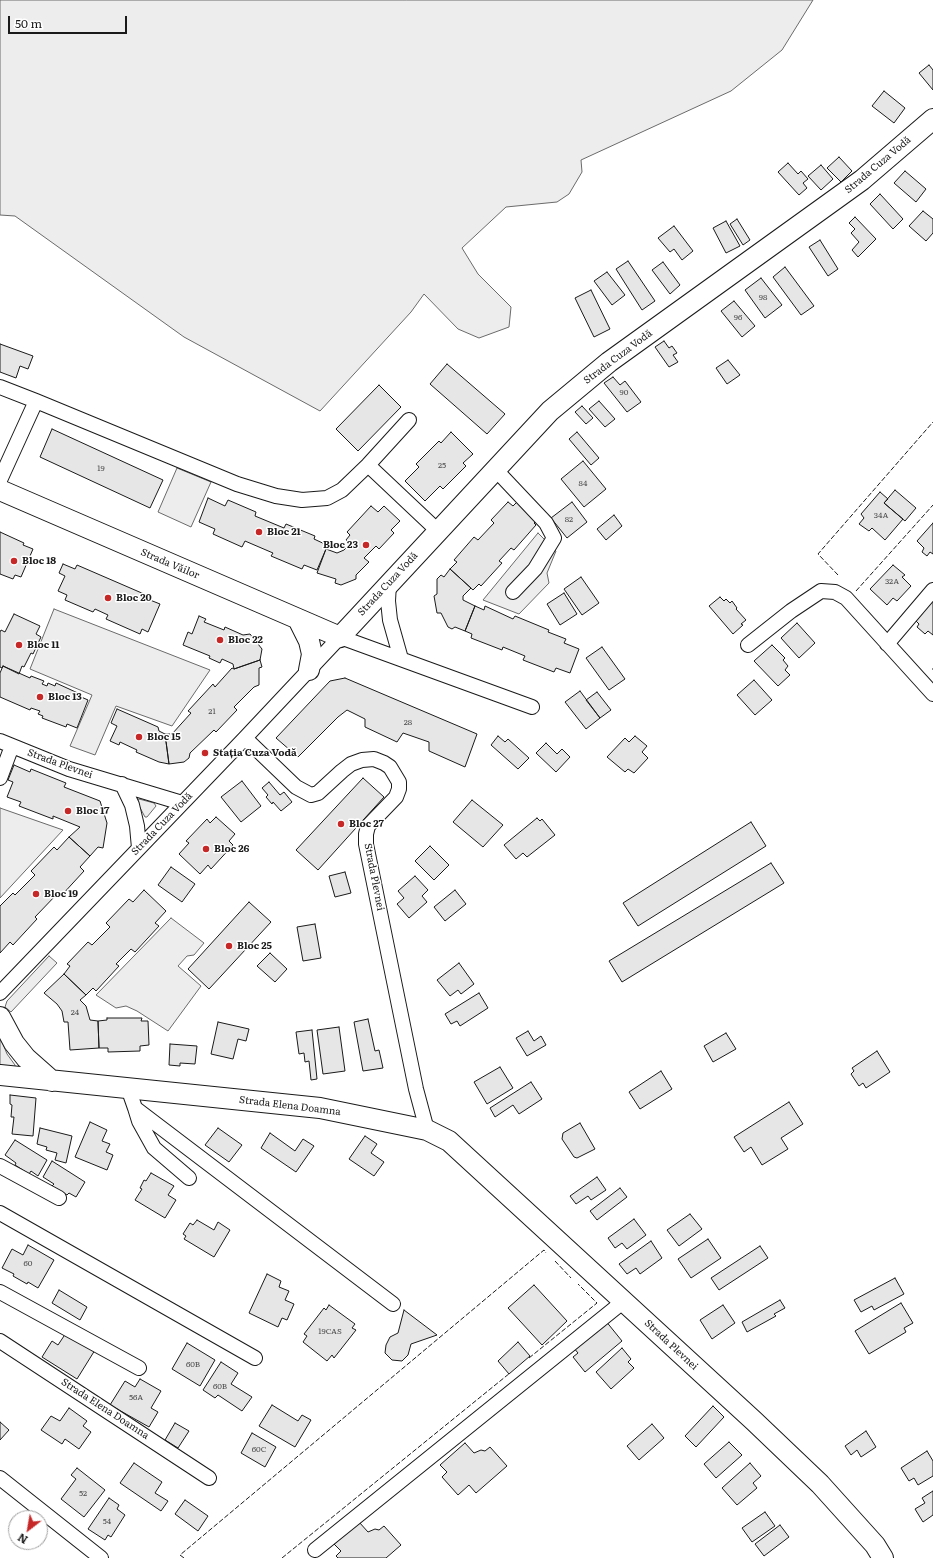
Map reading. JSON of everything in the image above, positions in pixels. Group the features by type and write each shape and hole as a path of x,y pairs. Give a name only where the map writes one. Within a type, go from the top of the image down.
{"street":[{"name":"Strada Cuza Vodă","path":"1,989 245,738 550,411 609,362 862,180 933,118"},
{"path":"0,387 237,484 276,496 302,500 327,498 342,490 368,465 409,420"},
{"path":"0,480 36,401"},
{"path":"368,465 438,531"},
{"path":"495,469 546,523 554,538 535,569 513,592"},
{"name":"Strada Văilor","path":"0,490 340,637"},
{"path":"388,584 390,620 401,659"},
{"path":"887,644 933,590"},
{"path":"748,645 791,611 821,591 835,592 846,598 933,694"},
{"path":"298,619 309,641 312,654 309,670"},
{"path":"340,637 532,707"},
{"name":"Strada Plevnei","path":"245,738 296,787 310,795 318,793 351,764 362,760 374,759 384,763 390,768 399,782 399,789 396,797 368,826 366,844 416,1089 427,1130"},
{"path":"0,778 6,744"},
{"name":"Strada Plevnei","path":"6,744 69,769 182,803"},
{"path":"122,784 132,805 137,826 139,848"},
{"path":"0,1017 14,1042 26,1058 52,1081"},
{"name":"Strada Elena Doamna","path":"0,1075 320,1108 427,1130 449,1141"},
{"path":"128,1088 139,1121 154,1148 189,1178"},
{"path":"135,1108 393,1304"},
{"name":"Strada Plevnei","path":"449,1141 624,1301 820,1484 875,1545 883,1558"},
{"path":"0,1166 59,1198"},
{"path":"0,1213 255,1358"},
{"path":"0,1292 139,1368"},
{"path":"315,1550 624,1301"},
{"name":"Strada Elena Doamna","path":"0,1341 209,1478"},
{"path":"0,1478 101,1558"}],"shaded area":[{"path":"0,0 813,0 782,50 731,91 581,160 582,172 569,194 557,202 506,207 462,248 478,274 511,307 509,327 479,338 458,329 424,294 411,312 320,411 184,337 15,216 0,215"},
{"path":"177,468 211,482 191,527 158,512"},
{"path":"538,533 556,551 547,573 549,583 519,614 483,600"},
{"path":"54,609 210,670 172,726 116,706 95,755 70,746 92,695 30,669"},
{"path":"139,799 154,803 156,806 147,817 145,817 137,802"},
{"path":"0,808 63,830 0,898"},
{"path":"171,918 204,943 194,955 187,956 178,966 201,986 168,1031 137,1011 126,1006 116,1008 96,995"},
{"path":"49,956 57,963 11,1012 5,1007 7,1001"},
{"path":"0,1033 7,1054 15,1065 15,1069 0,1069"}],"building":[{"path":"929,65 933,70 933,90 919,73"},
{"path":"884,91 905,108 894,123 872,106"},
{"path":"839,157 852,171 841,182 827,168"},
{"path":"788,163 798,174 801,171 808,179 803,183 807,188 799,195 778,172"},
{"path":"821,165 833,179 821,190 808,176"},
{"path":"905,171 926,189 916,202 894,183"},
{"path":"880,194 903,219 893,229 870,204"},
{"path":"923,211 933,219 933,233 926,241 909,226"},
{"path":"855,217 876,239 858,257 852,250 859,242 851,233 855,229 849,223"},
{"path":"737,219 750,240 743,245 730,224"},
{"path":"726,221 740,246 726,253 713,228"},
{"path":"674,226 693,251 682,260 674,249 670,252 658,238"},
{"path":"820,240 838,269 828,276 809,247"},
{"path":"628,261 655,301 642,310 616,269"},
{"path":"663,262 680,285 670,294 652,270"},
{"path":"785,267 814,306 801,315 773,277"},
{"path":"607,272 625,295 612,305 594,281"},
{"path":"761,278 782,305 765,318 745,290"},
{"path":"591,290 610,329 594,337 575,298"},
{"path":"734,301 755,326 742,337 721,311"},
{"path":"664,341 669,348 672,346 677,353 673,355 678,362 669,367 655,347"},
{"path":"0,344 33,356 28,369 20,366 16,378 0,372"},
{"path":"728,360 740,375 727,384 716,368"},
{"path":"447,364 505,414 487,434 430,384"},
{"path":"613,377 620,385 625,381 641,402 627,412 604,383"},
{"path":"379,385 401,407 358,451 336,429"},
{"path":"599,401 615,419 605,427 589,409"},
{"path":"582,406 593,418 586,424 575,412"},
{"path":"52,429 163,480 150,508 40,457"},
{"path":"451,432 473,454 463,463 466,466 443,489 440,486 425,501 405,481 419,467 416,464 439,441 441,443"},
{"path":"577,432 599,458 591,465 569,439"},
{"path":"583,461 606,489 584,507 561,479"},
{"path":"895,490 916,508 905,521 884,503"},
{"path":"880,492 888,499 884,503 903,519 885,540 872,528 869,531 859,524 864,518 861,514"},
{"name":"Bloc 21","path":"208,498 225,506 228,500 256,512 255,516 284,528 286,524 315,536 314,539 329,546 326,549 317,570 304,565 302,569 271,556 273,553 245,541 242,547 213,534 215,529 199,522"},
{"path":"508,502 513,506 517,502 537,520 534,523 536,525 514,550 511,548 499,561 502,563 481,586 479,584 473,590 450,569 457,562 454,560 474,537 478,540 494,523 491,520"},
{"path":"572,502 587,522 567,538 551,518"},
{"name":"Bloc 23","path":"371,506 378,512 384,506 400,521 391,530 394,533 379,549 376,546 364,558 369,562 356,575 356,579 341,585 335,583 336,579 317,573 326,549 337,553 344,550 350,544 346,540 350,535 347,532"},
{"path":"614,515 622,526 606,540 597,529"},
{"path":"933,523 933,554 930,552 927,556 922,552 924,548 917,541"},
{"name":"Bloc 18","path":"0,532 24,543 23,545 33,549 21,577 15,575 13,579 0,574"},
{"name":"Bloc 20","path":"63,564 75,569 77,565 151,597 150,600 160,604 148,632 142,629 140,634 106,619 108,615 95,609 93,612 65,600 67,595 58,591 65,576 59,573"},
{"path":"893,565 905,575 902,577 911,586 897,601 893,598 887,605 870,589"},
{"path":"450,569 471,588 463,596 463,600 475,606 465,631 455,627 452,629 448,627 441,613 437,613 434,596 437,594 437,579 441,575 444,577"},
{"path":"581,577 599,603 582,615 564,589"},
{"path":"564,593 577,614 560,625 547,604"},
{"path":"720,597 724,601 726,599 730,603 732,601 737,608 736,609 746,620 741,624 743,625 733,634 709,606"},
{"path":"933,601 933,635 928,631 925,634 917,627 919,624 915,620"},
{"path":"475,606 484,610 485,606 513,619 515,616 549,630 548,632 566,639 564,643 579,649 570,673 556,668 554,672 523,660 525,656 503,647 502,650 471,638 472,634 465,631"},
{"name":"Bloc 11","path":"14,614 40,626 36,634 41,637 33,654 31,653 24,667 22,666 19,674 3,666 2,668 0,667 0,632 1,630 5,632"},
{"name":"Bloc 22","path":"199,616 206,619 204,622 224,630 225,627 243,635 250,634 262,649 260,660 234,669 233,664 222,659 220,663 209,658 210,656 183,645 188,632 192,634"},
{"path":"797,623 815,643 799,658 781,638"},
{"path":"772,645 785,658 783,660 788,666 785,670 790,675 778,686 754,661"},
{"path":"602,647 625,679 609,690 586,658"},
{"path":"260,660 262,667 259,668 259,685 254,687 234,707 237,710 216,732 214,730 190,753 189,758 184,762 169,764 165,734 172,734 191,713 188,711 213,684 215,687 232,668 234,669"},
{"name":"Bloc 13","path":"3,666 30,678 31,676 44,681 42,684 47,686 48,683 55,686 56,683 80,694 79,696 88,700 77,728 67,724 66,727 42,718 43,716 38,714 40,711 31,708 30,710 0,697 0,673"},
{"path":"345,678 477,734 465,767 429,751 429,742 403,733 397,742 365,727 365,719 347,710 298,757 276,738 330,681"},
{"path":"754,680 772,700 755,715 737,695"},
{"path":"580,691 600,718 586,729 565,702"},
{"path":"597,692 611,710 600,718 586,700"},
{"name":"Bloc 15","path":"117,709 158,727 159,731 165,734 169,764 159,762 136,752 137,750 120,742 119,745 110,741 117,726 111,723"},
{"path":"498,736 505,742 508,739 529,758 518,769 491,745"},
{"path":"635,736 647,746 642,752 648,758 634,773 628,769 625,772 607,757 625,738 629,742"},
{"path":"546,743 557,754 562,749 570,757 556,772 536,753"},
{"name":"Bloc 17","path":"14,765 30,772 31,769 66,783 64,787 100,801 107,823 103,848 98,847 90,856 69,837 80,827 53,816 53,819 19,806 21,802 7,797 13,782 8,780"},
{"name":"Bloc 27","path":"363,778 384,797 318,870 296,850"},
{"path":"242,781 261,806 241,822 221,797"},
{"path":"269,782 280,795 284,792 292,802 281,811 266,797 268,795 262,788"},
{"path":"472,800 503,825 483,847 453,822"},
{"name":"Bloc 26","path":"216,817 235,834 229,841 233,845 211,869 208,865 200,874 179,854 189,843 186,841 207,819 210,823"},
{"path":"537,818 540,821 542,819 555,835 527,857 523,853 516,859 504,845"},
{"path":"751,822 766,846 638,926 623,903"},
{"name":"Bloc 19","path":"69,837 90,856 80,867 84,871 61,896 58,893 35,917 37,919 13,945 10,942 0,953 0,906 13,893 15,895 35,875 31,871 54,847 57,850"},
{"path":"430,846 449,865 434,880 415,861"},
{"path":"771,863 784,883 622,982 609,961"},
{"path":"171,867 195,884 182,902 158,885"},
{"path":"345,872 351,893 335,897 329,876"},
{"path":"415,876 428,890 422,896 427,902 409,918 397,904 404,898 398,891"},
{"path":"144,890 166,911 155,923 159,926 135,952 131,949 116,964 119,966 96,991 93,988 86,995 64,974 70,966 67,964 88,942 92,945 110,927 106,923 129,899 133,902"},
{"path":"455,890 466,904 445,921 434,907"},
{"name":"Bloc 25","path":"249,902 271,922 209,989 188,969"},
{"path":"315,924 321,958 303,961 297,927"},
{"path":"270,953 287,969 275,982 257,966"},
{"path":"459,963 474,984 461,994 458,990 450,996 437,980"},
{"path":"64,974 86,995 80,1000 86,1006 90,1020 98,1021 99,1048 70,1050 68,1022 64,1022 62,1011 57,1004 44,993"},
{"path":"479,993 488,1008 460,1026 457,1021 451,1024 445,1014"},
{"path":"107,1018 142,1018 141,1021 148,1021 149,1045 140,1046 140,1051 108,1052 108,1048 99,1048 98,1021 107,1020"},
{"path":"368,1019 375,1051 379,1050 383,1068 363,1071 354,1022"},
{"path":"218,1022 249,1029 246,1041 238,1039 233,1059 211,1054"},
{"path":"339,1027 345,1071 323,1074 317,1030"},
{"path":"312,1030 317,1079 311,1080 309,1061 305,1062 304,1053 299,1054 296,1032"},
{"path":"528,1031 534,1041 541,1036 546,1045 527,1056 516,1038"},
{"path":"726,1033 736,1049 713,1062 704,1046"},
{"path":"170,1044 197,1046 195,1064 180,1063 180,1066 169,1065"},
{"path":"877,1051 890,1072 866,1088 863,1083 859,1086 851,1074 854,1071 852,1068"},
{"path":"500,1067 513,1088 487,1104 474,1082"},
{"path":"661,1071 672,1089 640,1109 629,1092"},
{"path":"531,1082 542,1099 519,1114 513,1105 495,1117 490,1108"},
{"path":"10,1095 36,1098 33,1136 12,1134 14,1117 11,1117 12,1105 10,1104"},
{"path":"789,1102 803,1124 781,1138 788,1149 762,1165 751,1147 744,1152 734,1137"},
{"path":"90,1122 107,1130 102,1141 110,1144 106,1152 113,1155 107,1170 75,1157"},
{"path":"580,1123 595,1149 577,1158 574,1157 562,1139 563,1133"},
{"path":"40,1128 72,1136 66,1163 55,1160 57,1153 46,1150 47,1147 37,1144"},
{"path":"218,1128 242,1145 229,1162 205,1145"},
{"path":"270,1133 295,1151 303,1139 314,1146 296,1172 261,1148"},
{"path":"365,1136 377,1144 371,1153 384,1162 374,1176 349,1159"},
{"path":"15,1140 47,1160 38,1176 31,1171 29,1174 15,1165 16,1163 5,1155"},
{"path":"52,1161 85,1182 76,1197 69,1193 67,1195 52,1186 54,1184 43,1177"},
{"path":"151,1173 174,1186 168,1195 176,1200 165,1218 135,1200 142,1189 140,1188 144,1180 146,1181"},
{"path":"597,1177 606,1190 591,1200 588,1196 576,1204 570,1196"},
{"path":"620,1188 627,1197 597,1220 590,1211"},
{"path":"690,1214 702,1229 679,1246 667,1230"},
{"path":"634,1219 646,1235 627,1249 622,1243 615,1248 608,1238"},
{"path":"197,1220 214,1230 218,1222 230,1230 214,1257 184,1239 186,1236 183,1234 190,1223 193,1225"},
{"path":"708,1239 721,1258 691,1278 678,1259"},
{"path":"651,1241 662,1258 640,1274 636,1268 627,1274 619,1264"},
{"path":"28,1245 54,1260 38,1288 28,1282 27,1284 13,1276 14,1274 2,1268 12,1249 23,1255"},
{"path":"760,1246 768,1258 719,1290 711,1278"},
{"path":"267,1274 281,1281 279,1287 289,1291 285,1300 294,1304 287,1320 282,1318 278,1327 249,1313"},
{"path":"895,1278 904,1294 874,1310 872,1306 861,1312 854,1300"},
{"path":"534,1285 567,1321 542,1345 508,1308"},
{"path":"59,1290 87,1307 80,1320 52,1303"},
{"path":"780,1300 785,1308 774,1314 776,1316 747,1332 742,1322"},
{"path":"901,1303 913,1323 904,1328 906,1332 869,1354 855,1331"},
{"path":"329,1305 355,1324 352,1328 356,1330 334,1358 332,1355 327,1361 303,1342 307,1336 304,1334 324,1308 326,1310"},
{"path":"723,1305 735,1323 712,1339 700,1320"},
{"path":"404,1310 437,1335 411,1344 408,1355 402,1361 392,1360 385,1353 386,1345 390,1337 398,1333"},
{"path":"605,1320 622,1341 585,1372 573,1357 578,1353 573,1347"},
{"path":"66,1333 95,1350 77,1379 42,1357 52,1341 58,1345"},
{"path":"518,1342 530,1356 509,1374 498,1361"},
{"path":"187,1343 215,1360 200,1386 172,1369"},
{"path":"622,1348 631,1359 628,1362 634,1368 611,1389 596,1372"},
{"path":"221,1362 238,1373 231,1384 252,1397 242,1411 218,1395 215,1398 203,1390"},
{"path":"140,1379 161,1391 151,1408 158,1412 149,1427 110,1405 125,1381 135,1387"},
{"path":"272,1405 298,1421 302,1415 311,1420 295,1447 259,1426"},
{"path":"713,1406 724,1417 696,1447 685,1436"},
{"path":"69,1408 87,1421 83,1426 91,1432 79,1449 65,1439 62,1444 41,1430 51,1416 60,1421"},
{"path":"0,1422 9,1430 0,1440"},
{"path":"175,1423 189,1431 178,1448 165,1440"},
{"path":"652,1424 664,1438 639,1460 627,1446"},
{"path":"866,1431 876,1447 861,1457 857,1450 851,1455 845,1446"},
{"path":"252,1433 276,1447 265,1467 241,1453"},
{"path":"729,1442 742,1455 716,1478 704,1464"},
{"path":"465,1443 474,1453 481,1450 485,1451 490,1447 507,1466 476,1493 469,1485 458,1495 442,1477 447,1472 440,1465"},
{"path":"927,1451 933,1461 933,1476 918,1485 914,1478 909,1481 901,1468"},
{"path":"134,1463 162,1482 155,1493 168,1501 161,1511 120,1483"},
{"path":"750,1463 761,1476 753,1483 757,1488 737,1505 722,1488"},
{"path":"77,1468 105,1490 84,1517 61,1499 76,1479 71,1475"},
{"path":"933,1491 933,1515 923,1522 915,1509 925,1503 922,1498"},
{"path":"109,1498 119,1505 117,1509 125,1515 111,1537 108,1535 105,1540 88,1529"},
{"path":"185,1500 208,1516 198,1531 175,1514"},
{"path":"765,1512 775,1526 752,1542 742,1528"},
{"path":"359,1522 368,1532 375,1529 379,1530 384,1526 401,1545 386,1558 338,1558 336,1556 341,1551 334,1544"},
{"path":"780,1525 789,1537 764,1556 755,1544"}],"fence":[{"path":"838,575 818,554 933,422"},
{"path":"856,591 933,505"},
{"path":"184,1558 180,1555 544,1250 546,1253"},
{"path":"555,1261 571,1278"},
{"path":"529,1358 597,1303 578,1284"},
{"path":"282,1558 510,1373"}],"place":[{"name":"Bloc 21","path":"259,532"},
{"name":"Bloc 23","path":"366,545"},
{"name":"Bloc 18","path":"14,561"},
{"name":"Bloc 20","path":"108,598"},
{"name":"Bloc 22","path":"220,640"},
{"name":"Bloc 11","path":"19,645"},
{"name":"Bloc 13","path":"40,697"},
{"name":"Bloc 15","path":"139,737"},
{"name":"Stația Cuza Vodă","path":"205,753"},
{"name":"Bloc 17","path":"68,811"},
{"name":"Bloc 27","path":"341,824"},
{"name":"Bloc 26","path":"206,849"},
{"name":"Bloc 19","path":"36,894"},
{"name":"Bloc 25","path":"229,946"}]}
